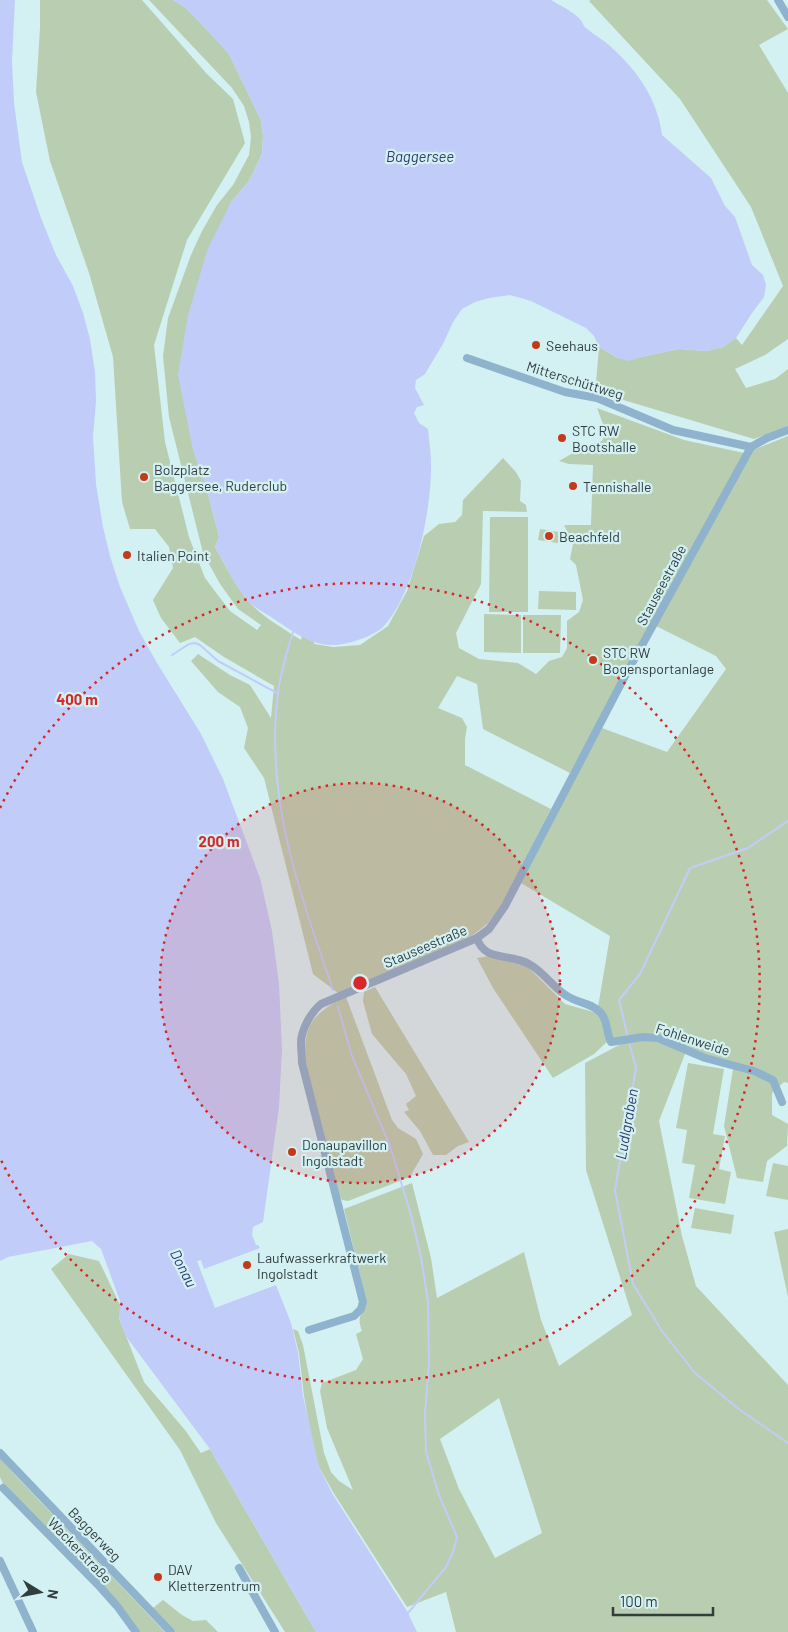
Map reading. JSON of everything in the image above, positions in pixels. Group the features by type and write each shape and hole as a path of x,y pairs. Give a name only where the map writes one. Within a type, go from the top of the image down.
{"street":[{"path":"778,0 788,17"},
{"name":"Mitterschüttweg","path":"467,358 564,392 597,398 673,430 751,447"},
{"path":"751,447 788,430"},
{"name":"Stauseestraße","path":"309,1330 354,1316 361,1309 363,1302 302,1063 301,1040 307,1023 322,1004 477,938 489,929 505,906 624,678 751,447"},
{"name":"Fohlenweide","path":"477,938 479,945 485,952 530,964 565,996 589,1004 599,1011 605,1019 611,1042 649,1037 666,1041 705,1058 754,1071 773,1080 782,1102"},
{"name":"Baggerweg","path":"0,1453 171,1632"},
{"name":"Wackerstraße","path":"3,1488 100,1587 136,1632"},
{"path":"0,1561 33,1632"},
{"path":"239,1568 275,1632"}],"green space":[{"path":"40,0 142,0 207,74 233,99 245,143 187,240 154,345 165,442 189,537 205,578 230,611 257,630 261,625 238,609 220,584 203,553 169,417 163,356 168,318 191,255 217,205 233,185 249,155 251,137 249,122 244,106 232,88 149,0 173,0 186,8 211,34 229,54 261,120 263,136 262,154 249,181 231,202 208,494 219,537 215,547 245,597 268,618 301,640 302,635 315,638 314,644 333,647 360,645 388,626 407,591 424,536 439,524 455,522 462,515 463,500 503,458 516,472 521,481 520,501 526,505 527,512 483,511 481,584 456,633 459,648 479,659 518,663 536,674 549,661 562,657 567,648 567,621 579,612 583,600 576,565 570,559 573,544 564,525 591,525 593,465 569,464 559,461 587,445 602,441 606,432 597,408 684,440 744,453 570,773 483,729 477,684 457,676 438,708 462,718 467,727 465,765 551,809 503,903 487,924 473,935 338,993 313,974 264,778 244,748 248,728 240,707 218,692 191,661 198,654 230,675 250,685 271,718 274,686 224,657 195,637 180,643 161,618 153,600 173,568 169,547 155,529 130,529 122,502 113,357 89,273 50,161 36,92"},
{"path":"767,0 788,29 759,45 788,93 788,339 765,355 735,369 746,388 775,379 788,369 788,426 754,439 620,399 596,383 599,347 618,358 629,360 679,349 707,351 723,347 736,338 742,345 783,286 751,207 680,99 589,1"},
{"path":"788,436 788,1083 784,1082 772,1093 772,1115 788,1124 787,1146 767,1161 763,1182 737,1178 724,1126 734,1063 693,1051 659,1035 640,1034 608,1041 594,1054 553,1078 493,988 477,958 489,956 528,967 565,1004 597,1013 610,936 521,883 602,728 667,752 726,669 716,656 656,626 753,450"},
{"path":"490,517 528,517 528,612 489,612"},
{"name":"Beachfeld","path":"540,529 559,532 558,543 538,540"},
{"path":"539,591 576,592 576,610 538,609"},
{"path":"484,614 521,615 521,653 484,652"},
{"path":"523,615 561,615 560,653 523,653"},
{"path":"375,987 469,1142 458,1146 446,1155 433,1155 420,1131 404,1112 409,1110 406,1104 416,1096 406,1074 372,1034 363,1001 364,992"},
{"path":"346,997 392,1120 398,1128 416,1139 423,1154 410,1177 348,1201 342,1200 340,1197 305,1055 307,1033 311,1024 324,1010"},
{"path":"650,1039 664,1042 685,1054 659,1121 682,1236 696,1286 788,1385 788,1632 456,1632 446,1592 407,1607 319,1467 312,1441 299,1353 293,1329 298,1331 303,1345 324,1453 331,1472 339,1481 353,1490 327,1428 320,1391 322,1383 356,1370 363,1359 356,1334 362,1331 360,1318 366,1299 344,1209 412,1183 431,1258 437,1298 524,1252 541,1320 559,1366 632,1315 586,1170 585,1063 623,1043","holes":["499,1398 542,1533 495,1558 459,1489 440,1439"]},
{"path":"688,1063 724,1069 713,1134 725,1136 719,1169 731,1172 725,1204 689,1198 695,1165 682,1163 687,1130 676,1128"},
{"path":"773,1163 788,1166 788,1200 766,1196"},
{"path":"695,1208 734,1215 731,1234 691,1228"},
{"path":"788,1229 788,1297 774,1232"},
{"path":"69,1254 99,1261 121,1307 119,1318 144,1382 185,1430 201,1453 210,1449 316,1632 285,1632 216,1523 180,1450 51,1269"},
{"path":"0,1458 165,1632 140,1632 119,1603 4,1486 0,1477"},
{"path":"163,1600 193,1621 206,1620 218,1632 176,1632 153,1608"}],"water":[{"name":"Donau","path":"0,0 15,0 12,61 14,103 22,162 56,255 73,286 90,339 95,372 96,401 93,437 96,484 110,556 120,587 139,631 201,734 223,779 260,878 272,931 279,984 282,1049 279,1107 263,1222 253,1227 252,1235 256,1245 260,1248 204,1269 201,1260 197,1261 215,1308 276,1285 291,1323 298,1353 303,1396 319,1467 332,1493 407,1611 417,1632 316,1632 210,1449 125,1335 119,1317 120,1301 101,1249 92,1241 8,1257 0,1261"},
{"name":"Baggersee","path":"173,0 551,0 577,16 585,27 608,44 638,76 645,86 656,110 662,135 711,178 725,206 735,217 752,265 763,275 766,285 764,297 736,338 723,347 707,351 679,349 629,361 618,358 599,347 594,336 586,328 531,301 510,295 475,302 462,309 425,374 416,380 415,388 424,405 417,407 414,413 419,423 428,429 431,482 425,526 413,571 396,610 385,625 369,636 345,644 324,644 304,638 255,607 239,590 215,547 219,537 208,494 193,450 178,375 188,315 208,248 231,202 249,181 262,154 263,136 261,120 229,54 186,8"}],"waterway":[{"path":"293,632 280,678 278,694 275,745 276,771 283,822 295,872 333,990"},
{"path":"172,655 189,644 195,643 200,645 218,661 277,693"},
{"name":"Ludlgraben","path":"628,1038 619,1000 640,974 690,868 748,848 788,821"},
{"path":"338,1007 352,1056 390,1146 411,1215 421,1257 428,1302 429,1362 425,1414 426,1452 439,1495 457,1537 446,1567 408,1613"},
{"name":"Ludlgraben","path":"629,1042 636,1068 615,1190 633,1284 662,1331 695,1373 740,1410 788,1443"}],"place":[{"name":"Seehaus","path":"536,345"},
{"name":"STC RW Bootshalle","path":"562,438"},
{"name":"Bolzplatz Baggersee, Ruderclub","path":"144,477"},
{"name":"Tennishalle","path":"573,486"},
{"name":"Beachfeld","path":"549,536"},
{"name":"Italien Point","path":"127,555"},
{"name":"STC RW Bogensportanlage","path":"593,660"},
{"name":"Donaupavillon Ingolstadt","path":"292,1152"},
{"name":"Laufwasserkraftwerk Ingolstadt","path":"247,1265"},
{"name":"DAV Kletterzentrum","path":"158,1577"}]}
